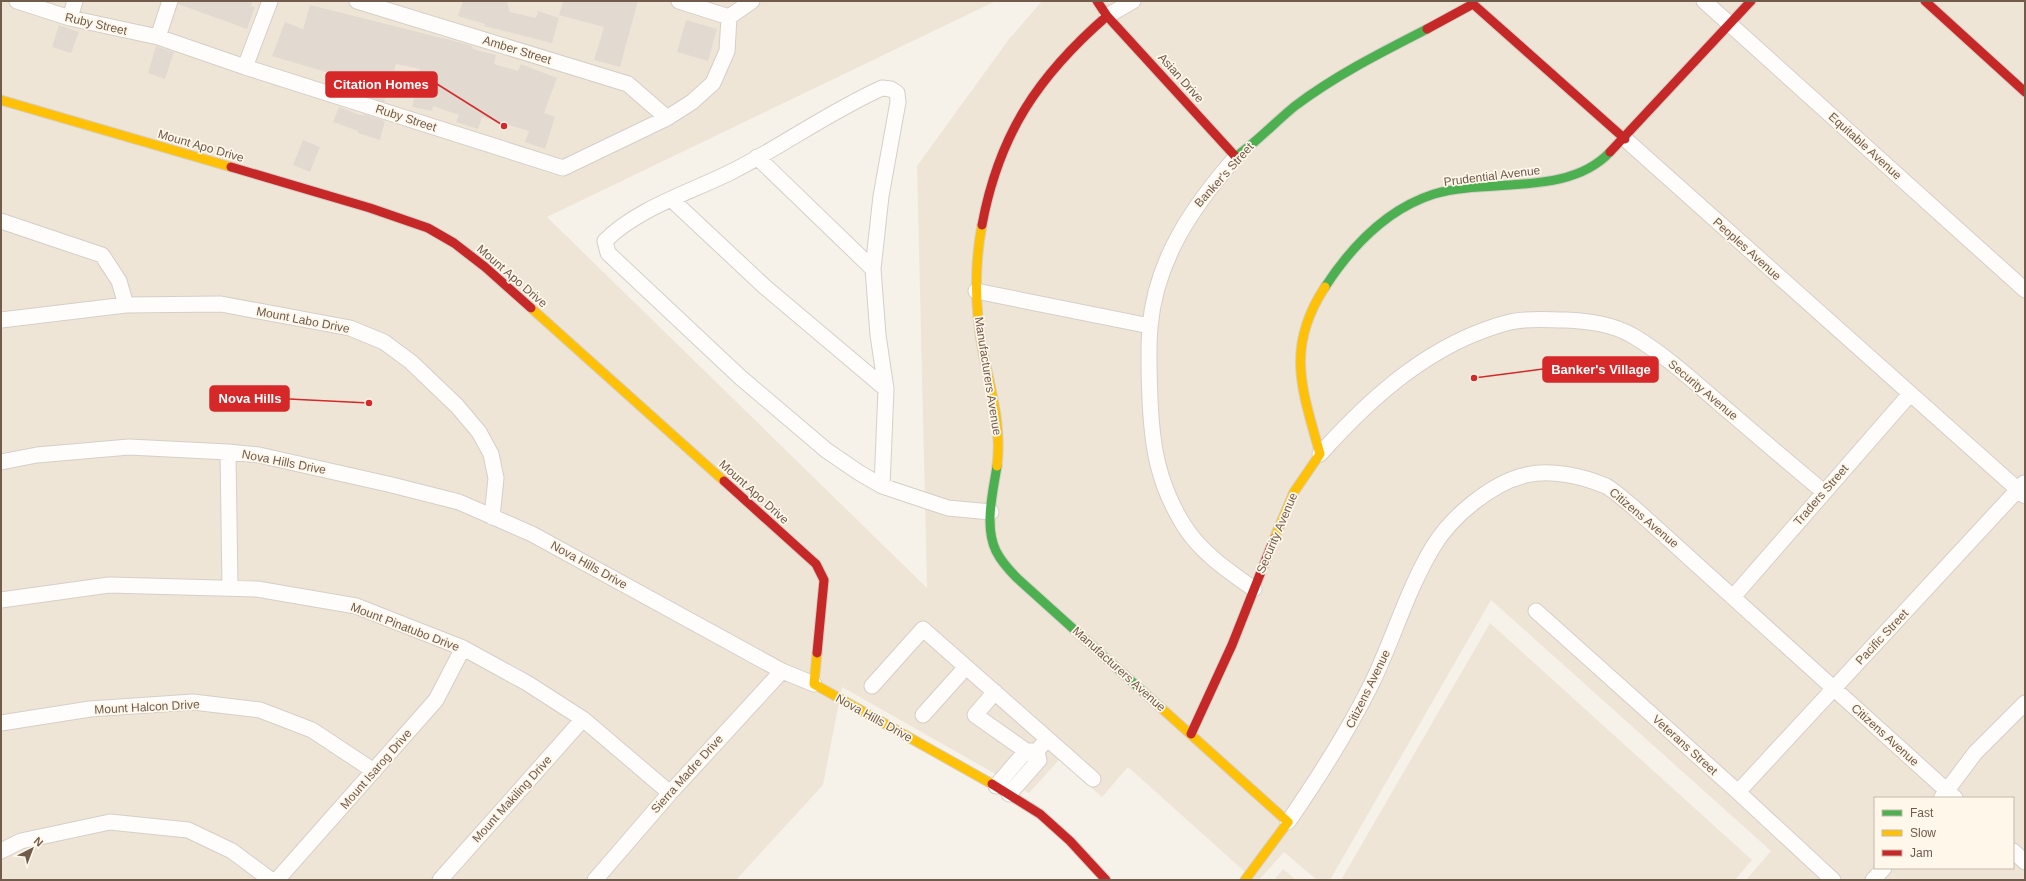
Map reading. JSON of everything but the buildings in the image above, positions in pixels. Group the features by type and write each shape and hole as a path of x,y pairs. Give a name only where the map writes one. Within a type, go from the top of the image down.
{"street":[{"name":"Ruby Street","path":"17,1 70,18 158,37 245,67 563,168 667,118 692,102 713,83 726,51 729,17"},
{"path":"70,18 75,1"},
{"path":"158,37 170,1"},
{"path":"245,67 270,1"},
{"name":"Amber Street","path":"357,1 628,84 667,118"},
{"path":"679,1 729,17 752,1"},
{"name":"Asian Drive","path":"1098,1 1107,16 1236,157"},
{"name":"Manufacturers Avenue","path":"1133,1 1107,16 1083,35 1058,61 1034,92 1011,130 994,172 983,214 977,256 976,292 981,342 999,432 991,512 994,548 1004,564 1288,822"},
{"name":"Equitable Avenue","path":"1704,1 2025,290"},
{"name":"Prudential Avenue","path":"1320,454 1301,369 1301,341 1314,306 1333,274 1364,238 1400,210 1434,195 1492,185 1551,181 1582,173 1603,160 1624,139 1751,1"},
{"path":"1925,1 2025,92"},
{"name":"Peoples Avenue","path":"1472,3 1910,394 2023,490"},
{"name":"Banker's Street","path":"1254,589 1207,552 1183,525 1165,490 1155,456 1149,368 1150,326 1157,290 1178,237 1194,209 1236,157 1295,106 1322,87 1472,3"},
{"path":"882,486 886,389 878,335 873,269 882,196 898,102 897,93 892,89 882,88 866,95 735,170 671,200 618,228 605,241 608,253 740,377 826,450 882,486 948,508 991,512"},
{"name":"Mount Apo Drive","path":"1,100 370,208 428,228 454,243 485,267 816,564 824,580 814,684"},
{"path":"757,157 873,269"},
{"path":"671,200 764,287 886,389"},
{"path":"1,220 102,255 119,281 126,305"},
{"path":"976,292 1150,326"},
{"name":"Mount Labo Drive","path":"1,320 126,305 221,304 350,328 384,342 411,362 457,406 479,432 492,454 496,478 492,517"},
{"name":"Security Avenue","path":"1191,734 1232,645 1294,492 1320,454 1366,405 1400,377 1433,355 1473,335 1511,322 1546,320 1594,321 1634,337 1674,364 1824,492"},
{"name":"Traders Street","path":"1733,597 1910,394"},
{"name":"Nova Hills Drive","path":"1,462 37,455 129,447 228,452 259,455 460,502 532,534 782,671 814,684 996,786 1040,814 1070,841 1106,880"},
{"path":"228,452 230,588"},
{"name":"Citizens Avenue","path":"1288,822 1343,738 1360,707 1381,665 1408,598 1432,548 1451,522 1477,499 1505,483 1526,475 1552,474 1577,477 1607,487 1632,506 1733,597 1948,795"},
{"name":"Pacific Street","path":"1738,792 2023,490"},
{"name":"Mount Pinatubo Drive","path":"1,600 109,586 230,588 257,589 356,606 463,648 527,683 583,719 670,793"},
{"name":"Veterans Street","path":"1536,611 1738,792 1833,880"},
{"path":"872,686 923,629 1093,779"},
{"name":"Mount Isarog Drive","path":"276,880 436,700 463,648"},
{"path":"924,715 966,667"},
{"name":"Sierra Madre Drive","path":"595,880 670,793 782,671"},
{"path":"995,692 975,715 1034,754"},
{"name":"Mount Halcon Drive","path":"1,723 90,709 193,702 260,710 312,730 374,771"},
{"path":"1948,795 1975,753 2025,703"},
{"name":"Mount Makiling Drive","path":"440,880 583,719"},
{"path":"1009,794 1034,754 1047,739"},
{"path":"996,786 1034,754"},
{"path":"1,851 21,841 110,822 118,822 188,830 232,851 271,880"},
{"path":"1245,880 1288,822"},
{"path":"2014,852 2025,862"},
{"path":"1873,880 1883,869"}],"shaded area":[{"path":"1,1 996,1 547,217 927,588 917,166 1009,39 1042,1 2025,1 2025,880 1746,880 1771,851 1491,600 1330,880 1317,880 1284,852 1259,880 1254,880 1128,767 1102,797 1059,760 1029,793 842,687 823,785 736,880 1,880"},
{"path":"1490,623 1752,860 1735,880 1341,880"},
{"path":"1283,869 1296,880 1274,880"}],"traffic: fast":[{"path":"1235,156 1240,154 1295,106 1327,84 1360,64 1427,29"},
{"path":"1325,287 1346,258 1372,231 1386,219 1417,201 1434,194 1456,189 1550,181 1573,175 1593,166 1610,152"},
{"path":"997,466 990,509 990,520 992,541 1000,558 1017,578 1159,706"}],"traffic: slow":[{"path":"1,100 231,167"},
{"path":"982,225 979,241 976,288 980,336 997,423 997,466"},
{"path":"1274,539 1294,492 1320,454 1303,389 1301,350 1305,330 1313,309 1325,287"},
{"path":"531,308 724,481"},
{"path":"817,653 814,684 992,784"},
{"path":"1159,706 1288,822 1245,880"}],"traffic: jam":[{"path":"1097,1 1107,16 1235,156"},
{"path":"1610,152 1751,1"},
{"path":"1925,1 2025,92"},
{"path":"1427,29 1473,4 1625,139"},
{"path":"982,225 989,192 999,162 1025,109 1061,61 1107,16"},
{"path":"231,167 370,208 428,228 454,243 485,267 531,308"},
{"path":"724,481 816,564 824,580 817,653"},
{"path":"1191,734 1232,645 1274,539"},
{"path":"992,784 1040,814 1070,841 1106,880"}],"place":[{"name":"Citation Homes","path":"504,126"},
{"name":"Banker's Village","path":"1474,378"},
{"name":"Nova Hills","path":"369,403"}]}
